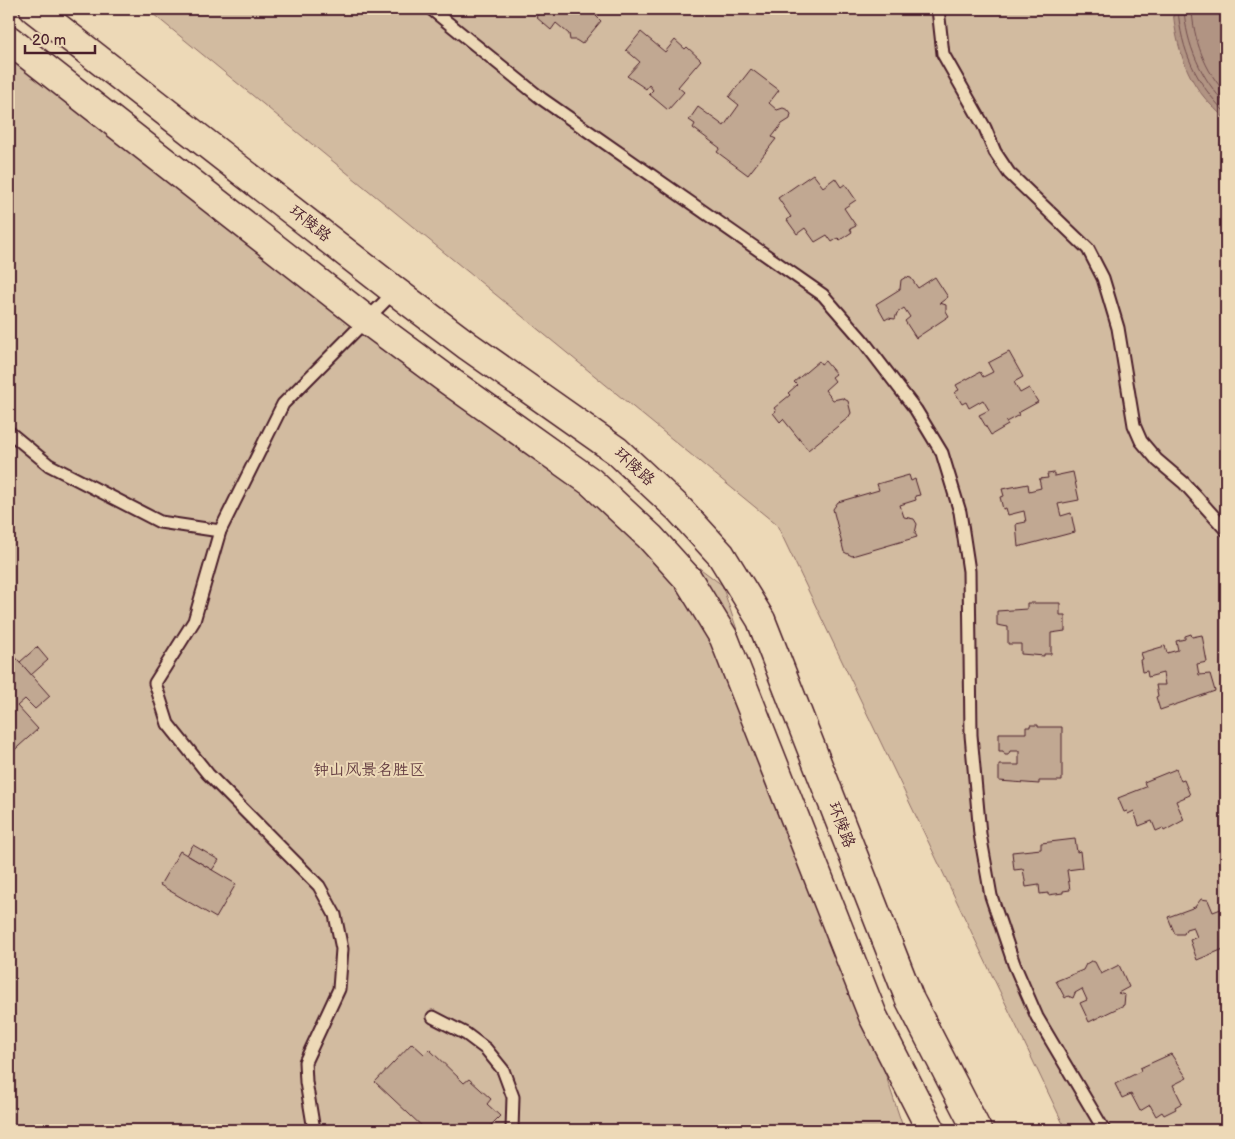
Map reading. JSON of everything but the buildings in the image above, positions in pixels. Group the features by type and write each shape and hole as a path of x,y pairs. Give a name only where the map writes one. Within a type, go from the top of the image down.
{"main road":[{"name":"环陵路","path":"34,9 395,291 468,346 617,450 679,509 721,555 761,620 910,1000 977,1130"},
{"path":"9,40 368,321 444,378 592,482 650,537 688,579 724,638 873,1016 931,1130"}],"lane":[{"path":"431,9 542,99 823,296 864,342 916,410 942,453 960,512 969,571 971,735 980,834 990,896 1014,964 1037,1017 1104,1130"},
{"path":"938,9 943,54 970,99 995,152 1009,173 1088,249 1103,278 1118,328 1127,372 1134,425 1141,441 1158,460 1184,482 1226,530"},
{"path":"314,1130 306,1082 305,1062 339,989 342,949 335,915 320,886 208,774 168,724 155,683 194,621 220,531 283,404 368,321 395,291"},
{"path":"9,432 49,465 160,522 220,531"},
{"path":"433,1017 466,1034 486,1049 503,1070 513,1097 512,1130"}],"green space":[{"path":"147,9 1226,9 1226,1130 1066,1130 777,525"},
{"name":"钟山风景名胜区","path":"9,30 251,230 722,585 904,1130 9,1130"}],"water":[{"path":"1173,9 1226,9 1226,120 1206,100 1186,67 1178,44"}]}
